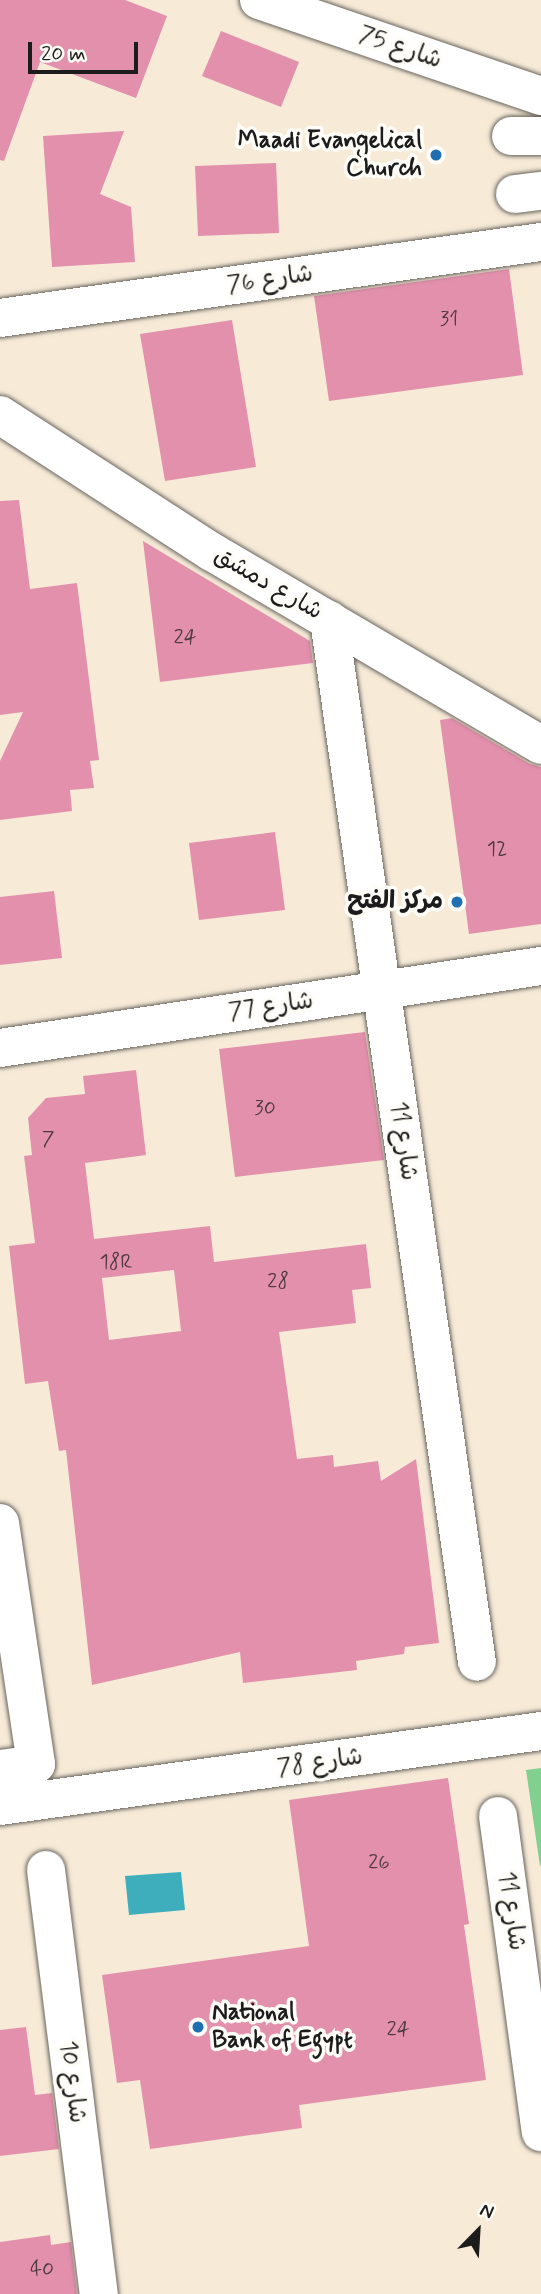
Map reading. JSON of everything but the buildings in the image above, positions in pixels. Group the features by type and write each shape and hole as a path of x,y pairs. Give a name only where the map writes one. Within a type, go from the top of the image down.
{"street":[{"name":"شارع 75","path":"259,0 541,96"},
{"name":"شارع 76","path":"0,318 541,242"},
{"name":"شارع دمشق","path":"0,415 212,552 541,744"},
{"name":"شارع 11","path":"330,620 477,1662"},
{"name":"شارع 77","path":"0,1048 541,966"},
{"path":"0,1523 18,1767"},
{"name":"شارع 78","path":"0,1806 541,1731"},
{"name":"شارع 11","path":"498,1816 541,2132"},
{"name":"شارع 10","path":"46,1870 99,2294"}],"green space":[{"path":"541,1768 541,1865 540,1866 526,1770"}],"water":[{"path":"181,1872 185,1910 129,1915 125,1876"}],"place":[{"name":"Maadi Evangelical Church","path":"436,155"},
{"name":"مركز الفتح","path":"457,902"},
{"name":"National Bank of Egypt","path":"198,2027"}]}
